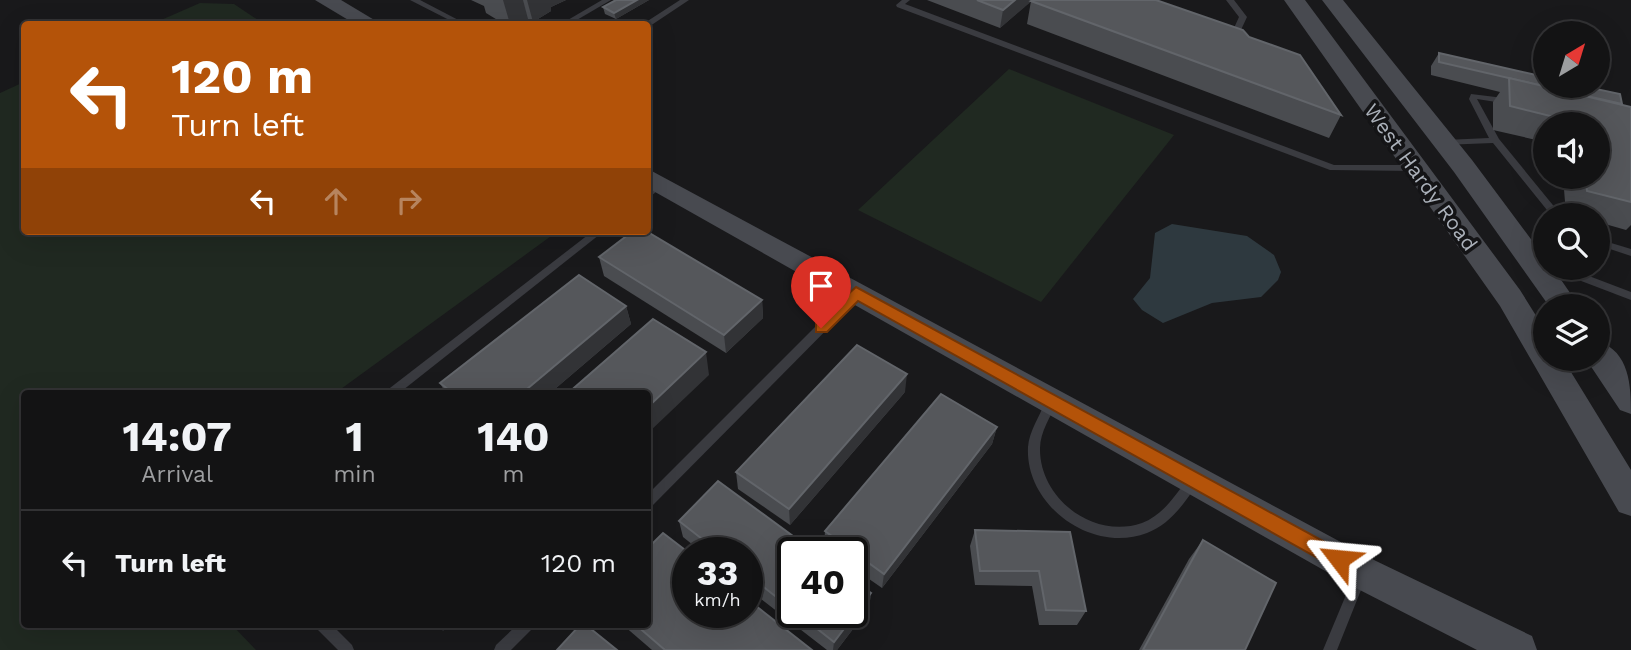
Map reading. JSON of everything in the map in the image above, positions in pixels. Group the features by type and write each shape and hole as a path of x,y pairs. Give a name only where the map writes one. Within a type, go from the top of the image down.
{"street":[{"path":"325,0 364,21"},
{"name":"West Hardy Road","path":"1294,0 1510,298 1533,336"},
{"name":"West Hardy Road","path":"1332,0 1533,254"},
{"path":"652,185 856,293 1363,573 1518,650"},
{"path":"1468,243 1533,258"},
{"path":"1610,370 1631,401"},
{"name":"West Hardy Road","path":"1554,371 1631,500"}],"lane":[{"path":"414,0 456,21"},
{"path":"570,21 607,0"},
{"path":"651,21 685,0"},
{"path":"906,0 900,5 1333,168 1414,168"},
{"path":"1216,28 1228,32 1237,30 1241,24 1243,17 1230,0"},
{"path":"1516,103 1474,96 1495,140 1546,203"},
{"path":"1444,143 1495,140"},
{"path":"395,390 594,235"},
{"path":"1610,246 1631,253"},
{"path":"1590,280 1631,296"},
{"path":"651,499 856,293"},
{"path":"1052,400 1034,446 1034,470 1045,493 1069,518 1097,532 1143,528 1165,517 1194,480"},
{"path":"1330,650 1363,573"},
{"path":"326,628 347,650"},
{"path":"501,650 523,628"}],"shaded area":[{"path":"200,3 234,4 260,21 159,21"},
{"path":"1009,69 1174,135 1041,302 858,210"},
{"path":"21,83 21,235 553,235 339,390 21,390 21,628 235,628 256,650 0,650 0,93"},
{"path":"1172,224 1247,236 1274,255 1281,272 1278,280 1261,297 1212,303 1163,323 1142,310 1133,299 1150,278 1155,233"}],"building":[{"path":"616,0 637,0 614,13 603,7"},
{"path":"977,0 1015,0 1003,10"},
{"path":"1156,0 1243,30 1249,37 1300,55 1341,115 1031,1"},
{"path":"1439,53 1533,74 1533,84 1439,62"},
{"path":"1509,78 1533,84 1533,98 1593,98 1631,107 1631,202 1587,191 1610,189 1610,112 1534,112 1510,106"},
{"path":"1610,92 1620,94 1622,104 1596,98 1610,98"},
{"path":"651,234 762,300 724,335 599,257 628,235"},
{"path":"579,275 626,306 526,390 449,390 440,383"},
{"path":"653,319 706,352 651,404 651,390 572,390"},
{"path":"857,345 907,374 789,509 736,472"},
{"path":"941,394 997,427 884,574 868,562 868,537 833,537 825,531"},
{"path":"718,481 794,537 777,537 777,597 763,587 763,537 700,537 679,521"},
{"path":"975,530 1070,532 1086,611 1046,610 1039,571 980,571"},
{"path":"663,533 672,540 672,628 763,628 763,612 777,623 777,628 784,628 812,650 665,650 639,628 651,628 651,545"},
{"path":"1203,540 1276,583 1245,650 1143,650"},
{"path":"577,628 590,628 617,650 557,650"},
{"path":"816,628 845,628 834,642"}],"route":[{"path":"821,328 856,293 1339,559"}]}
